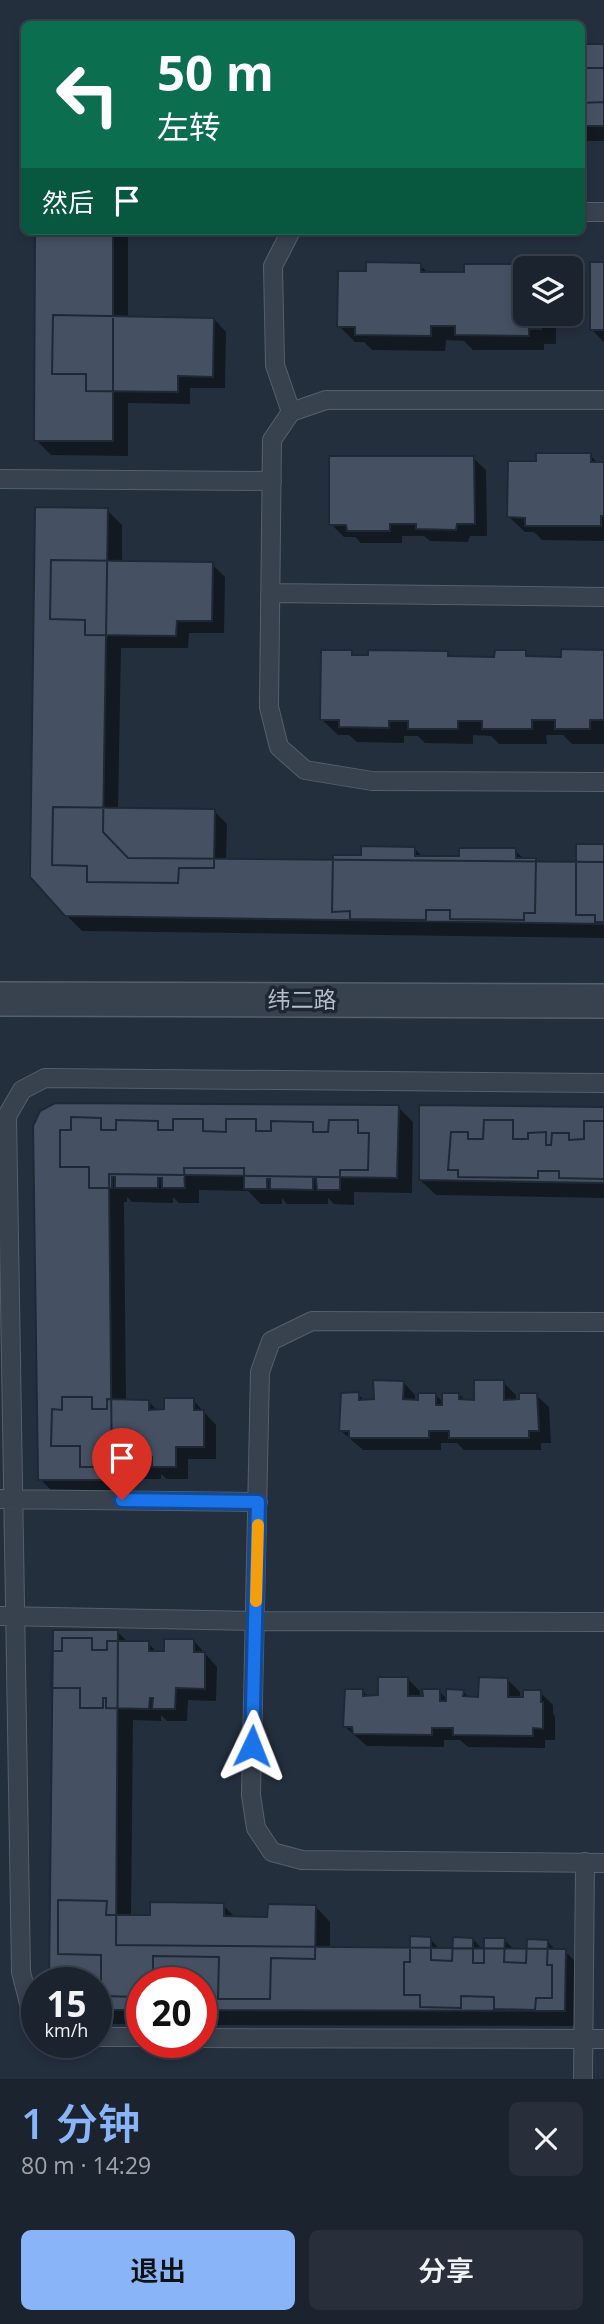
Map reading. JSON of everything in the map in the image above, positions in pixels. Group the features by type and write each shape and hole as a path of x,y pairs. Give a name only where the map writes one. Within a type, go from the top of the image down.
{"street":[{"name":"纬二路","path":"0,999 604,1001"}],"lane":[{"path":"585,212 604,212"},
{"path":"289,235 273,266 275,365 291,412"},
{"path":"604,400 326,400 291,412 272,440 269,708 279,747 305,770 372,781 604,782"},
{"path":"0,479 272,481"},
{"path":"271,593 604,597"},
{"path":"21,1976 6,1499 7,1116 22,1090 45,1078 604,1083"},
{"path":"604,1322 312,1321 271,1341 260,1372 251,1796 256,1828 271,1852 302,1860 604,1863"},
{"path":"6,1499 258,1502"},
{"path":"8,1616 256,1621 604,1622"},
{"path":"583,2079 585,1862"},
{"path":"217,2038 604,2039"}],"building":[{"path":"585,44 604,44 604,102 585,103"},
{"path":"585,68 604,68 604,126 585,126"},
{"path":"35,235 113,235 113,441 34,441"},
{"path":"366,262 421,263 421,272 464,272 464,264 513,264 513,326 541,326 541,329 529,329 529,336 455,335 455,326 431,326 431,336 355,335 355,327 337,327 338,271 366,271"},
{"path":"590,262 604,262 604,330 590,330"},
{"path":"53,315 214,318 213,377 178,376 178,392 86,391 86,374 52,374"},
{"path":"536,453 591,453 591,462 604,462 604,516 601,516 601,526 525,526 525,518 507,517 508,461 536,461"},
{"path":"329,456 474,456 475,524 457,524 456,530 416,529 416,524 390,524 390,531 347,531 346,525 329,525"},
{"path":"35,507 108,508 103,832 128,858 604,862 604,924 65,916 30,877"},
{"path":"51,560 213,562 212,621 177,621 176,636 85,635 85,620 50,619"},
{"path":"561,649 604,650 604,720 590,720 590,729 555,729 555,720 532,720 532,729 482,729 482,721 458,721 458,729 408,729 408,721 389,721 389,728 339,727 339,720 320,720 321,650 352,650 352,655 368,655 368,650 448,651 448,656 494,657 495,650 526,650 526,656 561,657"},
{"path":"53,807 215,809 214,868 179,868 178,883 87,882 87,866 52,865"},
{"path":"576,844 604,844 604,922 595,922 595,915 576,915"},
{"path":"361,846 415,847 415,856 459,856 459,848 516,848 516,858 536,858 535,913 524,913 524,920 450,919 450,910 426,910 426,920 350,919 350,911 332,912 333,855 361,855"},
{"path":"55,1103 399,1105 397,1178 109,1174 112,1480 38,1480 33,1126 40,1111"},
{"path":"419,1105 604,1107 604,1183 419,1180"},
{"path":"71,1117 101,1118 101,1130 116,1130 116,1120 158,1121 158,1130 173,1130 173,1119 203,1119 203,1131 226,1132 226,1119 256,1119 256,1131 271,1131 271,1121 313,1122 313,1132 328,1132 329,1120 358,1120 358,1133 369,1133 368,1170 340,1170 340,1190 317,1190 316,1179 313,1179 313,1190 270,1189 270,1179 267,1179 267,1189 244,1189 244,1168 184,1168 185,1188 162,1188 162,1178 158,1178 158,1188 115,1188 115,1177 112,1177 112,1188 89,1188 89,1167 60,1167 60,1130 71,1130"},
{"path":"484,1120 513,1120 513,1139 528,1139 528,1133 546,1132 546,1145 551,1145 552,1133 569,1133 569,1140 584,1139 584,1121 604,1121 604,1179 559,1178 559,1171 538,1171 538,1178 458,1177 458,1170 448,1170 451,1132 468,1132 468,1139 483,1139"},
{"path":"373,1380 404,1381 403,1399 418,1400 418,1393 436,1393 436,1405 442,1405 442,1393 459,1393 459,1399 474,1400 474,1380 504,1380 504,1400 519,1399 519,1393 537,1393 539,1431 529,1431 529,1438 449,1438 449,1431 429,1431 429,1438 349,1438 349,1431 339,1431 341,1393 359,1392 359,1400 374,1399"},
{"path":"62,1397 92,1397 92,1409 107,1409 107,1399 149,1400 149,1410 164,1409 164,1398 194,1398 194,1410 204,1410 204,1447 176,1447 176,1467 152,1467 152,1457 149,1457 149,1467 106,1467 106,1456 103,1457 103,1467 80,1467 80,1446 51,1446 52,1409 62,1410"},
{"path":"53,1630 118,1630 116,1945 566,1949 565,2011 217,2010 217,1967 126,1967 126,2010 112,2010 112,1967 49,1967"},
{"path":"62,1638 92,1638 92,1650 107,1650 107,1641 149,1641 149,1651 164,1651 164,1639 194,1639 194,1652 205,1652 205,1689 176,1688 175,1709 152,1709 153,1698 150,1698 149,1709 106,1708 106,1698 103,1698 103,1708 80,1708 80,1688 51,1688 52,1651 62,1651"},
{"path":"378,1677 408,1677 408,1696 423,1696 422,1689 440,1689 440,1701 446,1701 446,1689 464,1690 463,1696 478,1697 479,1677 508,1678 508,1697 523,1697 523,1690 541,1690 543,1729 533,1728 533,1736 453,1735 453,1728 432,1728 432,1735 353,1734 352,1727 343,1727 345,1689 363,1689 363,1696 378,1695"},
{"path":"58,1900 107,1901 106,1915 150,1915 150,1902 224,1903 224,1916 267,1917 268,1904 316,1905 315,1959 271,1958 270,1999 218,1999 219,1957 153,1956 153,1967 126,1967 126,1997 112,1996 112,1967 101,1967 101,1955 58,1954"},
{"path":"410,1936 431,1937 431,1960 452,1961 453,1937 473,1938 473,1963 484,1963 484,1938 505,1938 504,1962 526,1963 527,1939 548,1940 547,1965 552,1965 552,1998 536,1998 535,2010 494,2009 494,1997 461,1996 461,2008 420,2007 420,1995 404,1995 404,1962 410,1962"}],"slow traffic":[{"path":"256,1601 258,1525"}],"route":[{"path":"122,1500 258,1502 252,1746"}]}
